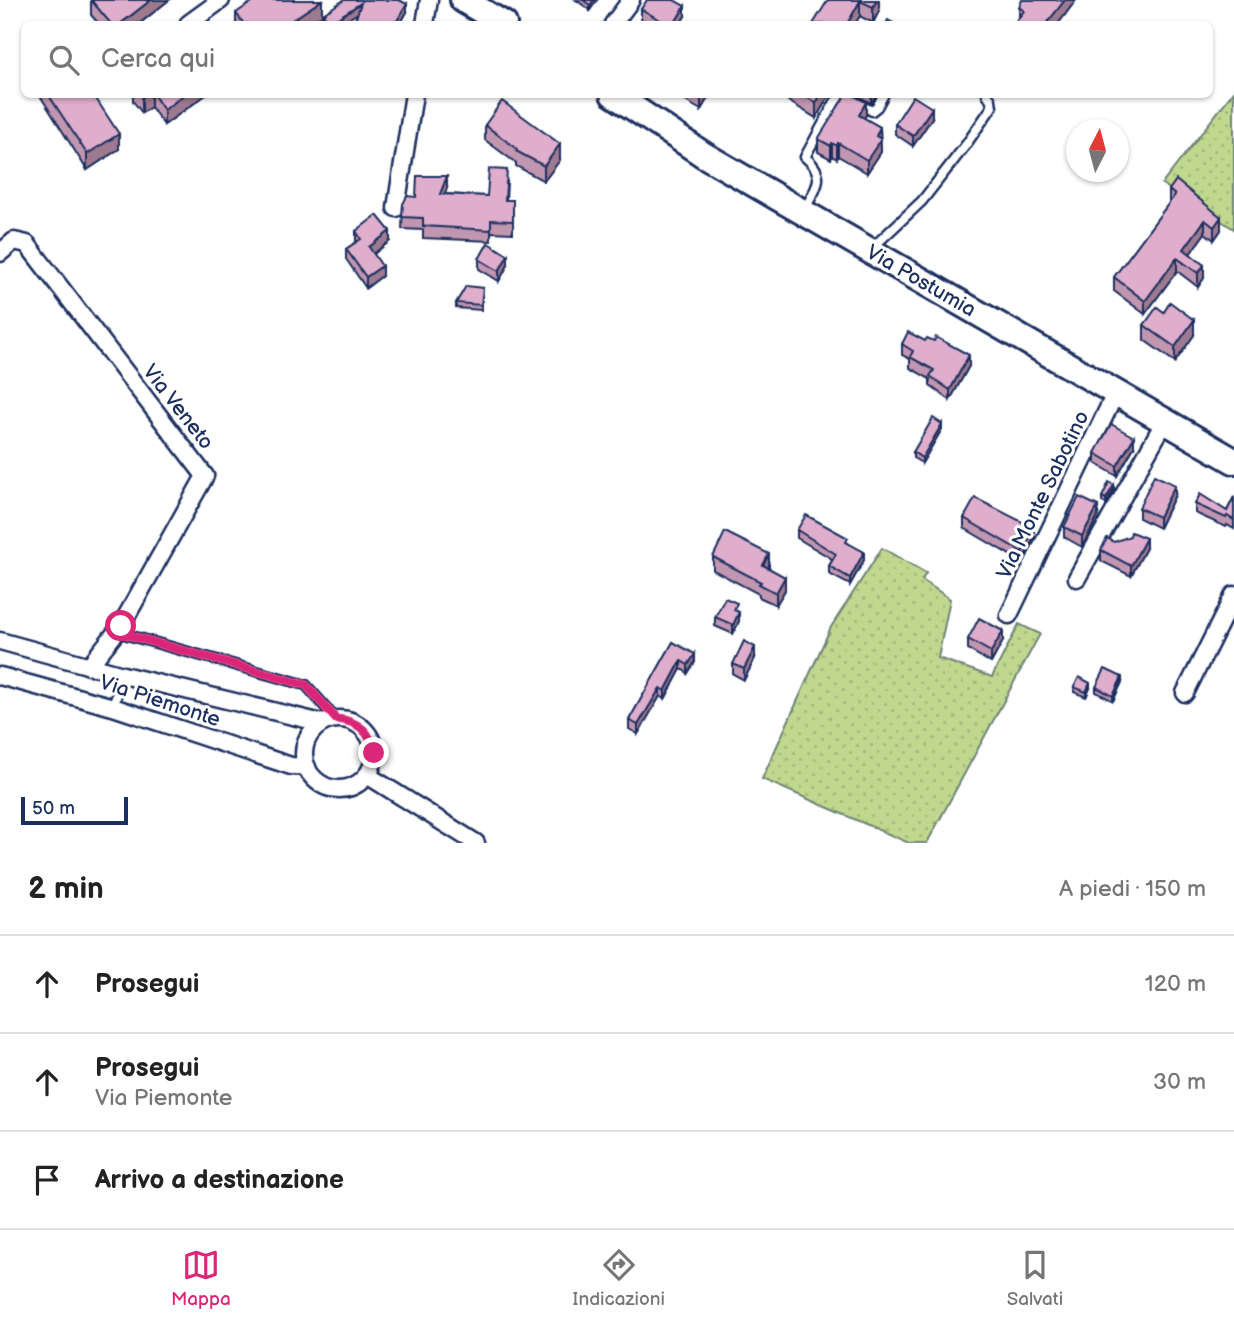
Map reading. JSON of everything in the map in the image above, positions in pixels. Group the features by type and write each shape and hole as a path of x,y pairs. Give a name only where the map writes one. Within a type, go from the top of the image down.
{"main road":[{"path":"463,0 498,21"},
{"name":"Via Postumia","path":"619,98 704,155 1234,461"}],"street":[{"path":"192,21 221,0"},
{"path":"426,21 429,0"},
{"path":"615,21 631,0"},
{"path":"396,208 413,98"},
{"name":"Via Veneto","path":"0,253 15,241 27,244 205,476 117,632 89,666"},
{"name":"Via Monte Sabotino","path":"1009,615 1116,393"},
{"path":"1077,578 1165,421"},
{"path":"1185,693 1234,595"},
{"name":"Via Piemonte","path":"0,641 123,675 329,721 348,720 367,732 372,742 373,765 367,775 351,787 340,789 320,783 307,767 291,766 113,707 0,676"},
{"path":"307,767 305,747 314,729 329,721"},
{"path":"367,775 476,843"}],"lane":[{"path":"803,213 819,177 816,167 805,157 837,98"},
{"path":"847,98 872,111 882,98"},
{"path":"869,251 922,201 992,107 990,98"},
{"path":"117,632 306,685 329,721"},
{"path":"113,707 123,675"}],"green space":[{"path":"1234,91 1234,229 1162,184"},
{"path":"882,548 926,573 922,580 950,599 938,658 992,677 1019,624 1040,634 927,843 909,843 762,779 831,627"}],"building":[{"path":"91,0 151,0 124,21 108,21"},
{"path":"255,0 322,0 290,21 242,21 236,13"},
{"path":"344,0 399,0 407,4 397,21 355,21 361,3 333,21 328,21 323,14"},
{"path":"647,0 674,0 685,6 676,21 662,21 641,9"},
{"path":"828,0 877,0 873,7 860,1 849,21 815,21"},
{"path":"1022,0 1065,0 1048,21 1016,21 1024,11 1019,7"},
{"path":"51,98 96,98 119,134 87,154"},
{"path":"156,98 180,98 164,110"},
{"path":"844,98 858,98 866,102 859,115 880,127 876,136 881,139 867,160 838,143 837,146 832,143 831,146 818,139"},
{"path":"912,98 932,108 913,136 895,124"},
{"path":"502,101 560,144 544,166 516,151 517,149 485,125"},
{"path":"489,169 507,170 505,200 513,200 513,221 491,220 491,230 423,226 423,218 402,217 407,196 416,197 417,176 447,176 440,194 487,196"},
{"path":"1176,180 1221,217 1214,227 1205,220 1184,249 1204,265 1198,273 1177,258 1145,301 1114,277 1175,195 1169,190"},
{"path":"377,215 390,231 369,247 382,266 366,277 346,249 361,239 356,231"},
{"path":"488,243 508,255 499,271 479,259"},
{"path":"466,286 483,288 481,305 456,303"},
{"path":"1170,302 1194,320 1175,347 1144,325 1157,307 1164,312"},
{"path":"908,332 925,341 927,338 934,341 936,337 969,355 950,390 930,376 934,370 910,357 913,351 902,344"},
{"path":"933,418 942,424 922,458 913,452"},
{"path":"1111,424 1134,437 1117,466 1095,453"},
{"path":"1154,475 1175,485 1159,517 1139,508"},
{"path":"1109,482 1114,485 1106,499 1102,497"},
{"path":"1200,494 1227,511 1234,497 1234,520 1195,504"},
{"path":"1079,497 1098,506 1082,536 1064,527"},
{"path":"975,498 1034,528 1022,552 964,518"},
{"path":"806,515 848,538 846,542 864,552 850,578 829,566 836,554 797,530"},
{"path":"725,532 769,554 763,565 785,577 776,593 759,584 761,582 713,557"},
{"path":"1131,532 1146,538 1131,566 1101,550 1107,538 1114,542 1130,536"},
{"path":"725,598 737,603 734,610 739,612 733,625 715,617"},
{"path":"979,618 1003,631 991,652 968,639"},
{"path":"744,641 755,647 744,669 733,664"},
{"path":"673,642 695,654 688,665 681,661 665,691 660,688 638,725 629,720"},
{"path":"1105,669 1122,677 1113,696 1096,687"},
{"path":"1079,677 1090,683 1086,692 1074,687"}],"route":[{"path":"121,626 117,632 306,685 336,719 358,724 367,732 374,753"}]}
